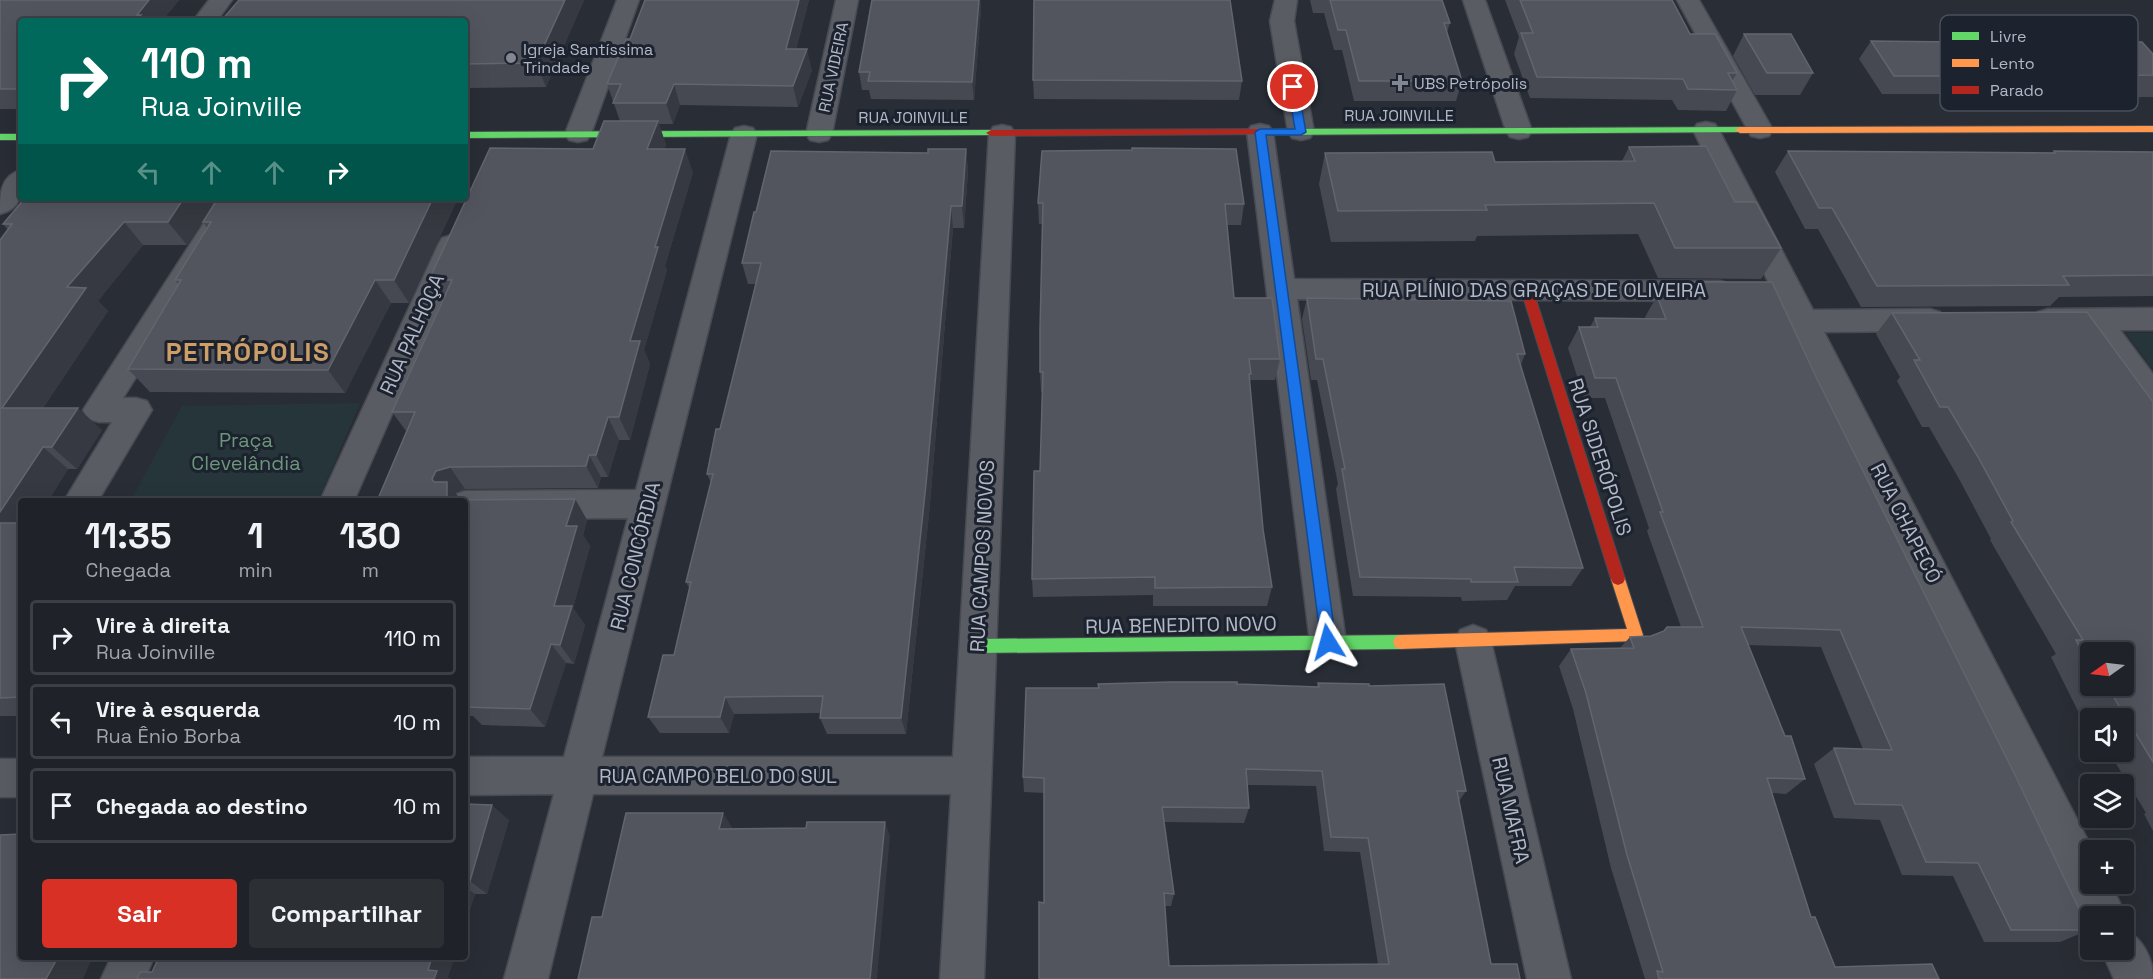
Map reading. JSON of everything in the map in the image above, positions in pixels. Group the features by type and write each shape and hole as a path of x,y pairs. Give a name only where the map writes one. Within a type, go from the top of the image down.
{"street":[{"path":"207,18 221,0"},
{"path":"578,134 628,0"},
{"name":"RUA VIDEIRA","path":"819,134 846,0"},
{"path":"1286,0 1282,21 1301,132"},
{"path":"1474,0 1519,131"},
{"path":"1688,0 1760,130"},
{"name":"RUA JOINVILLE","path":"468,135 2153,129"},
{"name":"RUA CHAPECÓ","path":"1706,130 1768,291 1803,321 2100,906"},
{"path":"1260,132 1328,642"},
{"name":"RUA CAMPOS NOVOS","path":"962,979 1002,133"},
{"name":"RUA CONCÓRDIA","path":"526,979 744,134"},
{"path":"487,167 502,135"},
{"path":"0,137 18,137"},
{"path":"0,205 18,183"},
{"path":"83,498 136,410 99,410 232,201"},
{"name":"RUA PALHOÇA","path":"338,498 463,221"},
{"name":"RUA PLÍNIO DAS GRAÇAS DE OLIVEIRA","path":"1281,289 1768,291"},
{"name":"RUA SIDERÓPOLIS","path":"1527,290 1636,635"},
{"path":"1803,321 1956,320"},
{"path":"2027,320 2153,320"},
{"path":"2097,320 2153,397"},
{"path":"468,505 648,504"},
{"name":"RUA BENEDITO NOVO","path":"977,646 1473,641 1636,635"},
{"name":"RUA MAFRA","path":"1473,641 1549,979"},
{"name":"RUA CAMPO BELO DO SUL","path":"468,776 971,775"},
{"path":"0,778 18,778"},
{"path":"123,979 132,960"},
{"path":"2127,960 2137,979"}],"green space":[{"path":"2126,333 2153,333 2153,370"},
{"name":"Praça Clevelândia","path":"360,403 320,496 132,498 182,406"}],"building":[{"path":"0,0 149,0 137,15 141,15 138,18 18,18 18,89 0,89"},
{"path":"239,0 565,0 536,63 468,64 468,18 224,18"},
{"path":"645,0 799,0 786,49 807,49 793,86 674,84 666,103 613,103 621,84 607,84 626,39 630,39"},
{"path":"872,0 979,0 972,82 868,81 870,72 859,72"},
{"path":"1034,0 1230,0 1242,81 1033,80"},
{"path":"1330,0 1442,0 1450,23 1444,23 1462,81 1359,81 1346,30 1338,30"},
{"path":"1520,0 1672,0 1690,34 1715,34 1737,73 1728,73 1737,90 1688,89 1683,79 1537,77 1521,33 1533,33"},
{"path":"1744,34 1791,34 1813,73 1767,73"},
{"path":"1871,41 1940,42 1940,76 1894,76"},
{"path":"2138,42 2142,42 2153,54 2153,75 2138,75"},
{"path":"604,121 658,121 647,149 685,149 655,247 658,247 630,341 640,341 619,417 608,417 596,455 589,455 586,466 450,467 436,471 432,479 434,482 447,482 447,498 378,498 415,412 392,412 452,280 429,280 466,201 468,201 468,196 490,148 593,149"},
{"path":"1706,146 1735,202 1756,202 1781,248 1675,248 1654,203 1485,205 1487,210 1338,211 1325,153 1492,152 1495,162 1635,161 1629,147"},
{"path":"1132,148 1236,149 1244,204 1225,204 1234,298 1272,298 1280,359 1249,359 1263,529 1272,587 1155,588 1155,577 1032,579 1034,471 1040,471 1043,372 1040,372 1040,329 1043,203 1038,203 1042,151 1132,150"},
{"path":"928,149 966,149 962,206 951,206 926,484 901,718 820,718 823,696 725,697 720,717 648,717 663,655 674,655 691,582 686,582 713,474 707,474 716,429 720,429 761,263 742,263 771,151 928,153"},
{"path":"1788,151 2153,152 2153,275 2063,276 2069,285 1877,286 1832,208 1819,208"},
{"path":"22,201 182,201 168,222 124,222 67,287 86,288 2,408 78,408 52,447 43,447 0,512 0,240 12,224 3,224"},
{"path":"216,201 432,201 394,280 375,280 328,370 128,369 181,280 175,280 211,222 203,222"},
{"path":"1681,282 1772,282 1816,377 2016,777 2080,911 2080,930 2011,930 1978,863 1926,862 1902,805 1855,804 1834,748 1892,750 1840,630 1741,627 1785,736 1791,736 1805,779 1767,778 1811,917 1815,917 1835,967 1932,964 1939,979 1659,979 1657,971 1663,972 1627,855 1586,693 1571,649 1634,648 1630,637 1651,636 1664,631 1667,627 1703,627 1660,512 1663,512 1616,378 1595,378 1579,327 1598,327 1595,318 1666,319 1657,296 1687,297"},
{"path":"1307,298 1511,301 1525,354 1517,354 1583,568 1514,567 1518,582 1360,577 1342,469 1345,469 1323,359 1316,359"},
{"path":"2087,312 2153,402 2153,762 2134,731 2134,708 2120,708 2113,696 2134,696 2134,642 2080,642 2080,648 2076,640 2083,640 2011,522 2013,521 1978,457 1948,407 1940,407 1914,360 1920,360 1892,313"},
{"path":"575,499 566,526 577,526 554,606 572,606 560,645 551,644 530,709 468,707 468,500"},
{"path":"0,523 18,523 18,697 0,698"},
{"path":"1237,682 1237,684 1319,687 1318,683 1369,684 1369,686 1444,684 1466,791 1457,791 1491,964 1517,964 1520,979 1039,979 1039,902 1044,903 1044,778 1023,777 1026,688 1099,688 1098,684","holes":["1246,769 1322,771 1331,837 1368,838 1389,964 1169,966 1164,893 1174,894 1162,807 1249,808"]},
{"path":"468,804 492,805 470,881 468,881"},
{"path":"626,813 723,813 719,829 806,828 807,822 885,822 870,979 578,979 592,917 602,917"},
{"path":"18,834 18,960 56,960 46,979 0,979 0,835"},
{"path":"158,960 431,960 428,970 437,971 434,979 137,979 140,972 152,972"}],"traffic: fast":[{"path":"1268,132 1740,130"},
{"path":"468,135 991,133"},
{"path":"0,137 18,137"},
{"path":"977,646 1400,642"}],"traffic: slow":[{"path":"1740,130 2153,129"},
{"path":"1400,642 1636,635 1618,579"}],"traffic: jam":[{"path":"991,133 1268,132"},
{"path":"1527,290 1618,579"}],"place":[{"name":"Igreja Santíssima Trindade","path":"511,58"},
{"name":"UBS Petrópolis","path":"1400,83"}],"district":[{"name":"PETRÓPOLIS","path":"248,352"}],"route":[{"path":"1293,87 1301,132 1260,132 1328,642"}]}
